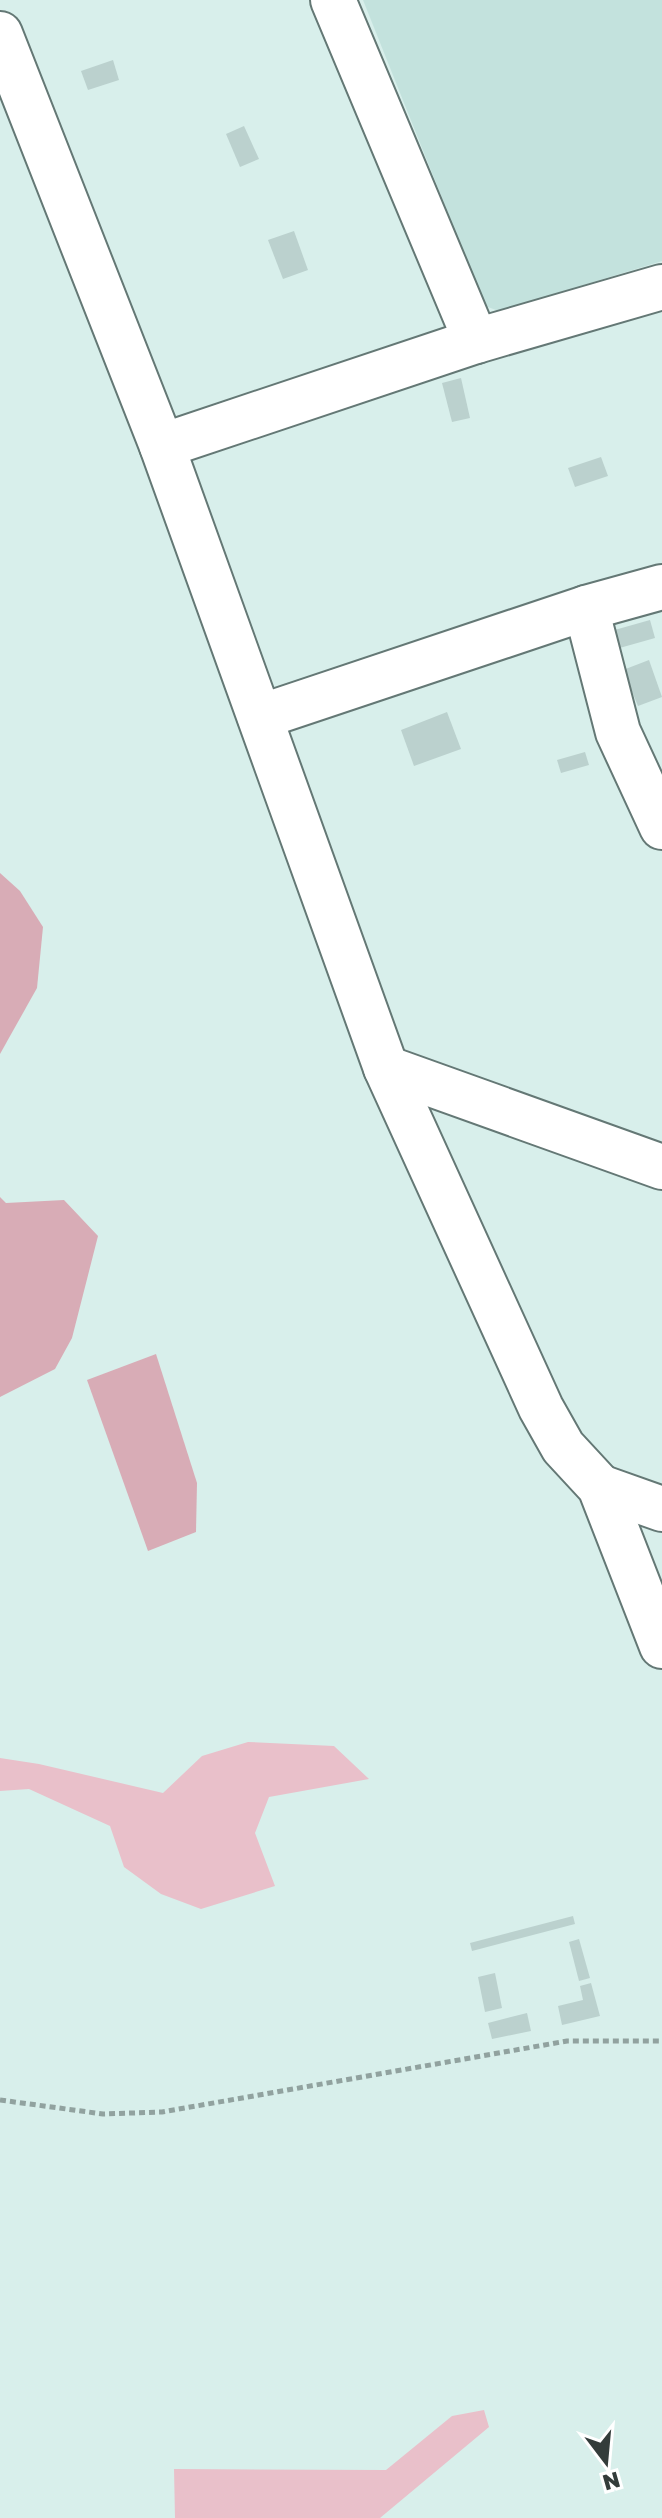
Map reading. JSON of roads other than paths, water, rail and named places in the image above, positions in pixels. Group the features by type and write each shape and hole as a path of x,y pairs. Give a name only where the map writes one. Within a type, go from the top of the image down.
{"street":[{"path":"333,0 476,341"},
{"path":"0,34 162,446 386,1068 541,1408 563,1447 600,1487 662,1646"},
{"path":"162,446 476,341 662,287"},
{"path":"260,717 586,608 662,587"},
{"path":"586,608 618,732 662,827"},
{"path":"386,1068 662,1167"},
{"path":"600,1487 662,1509"}]}
